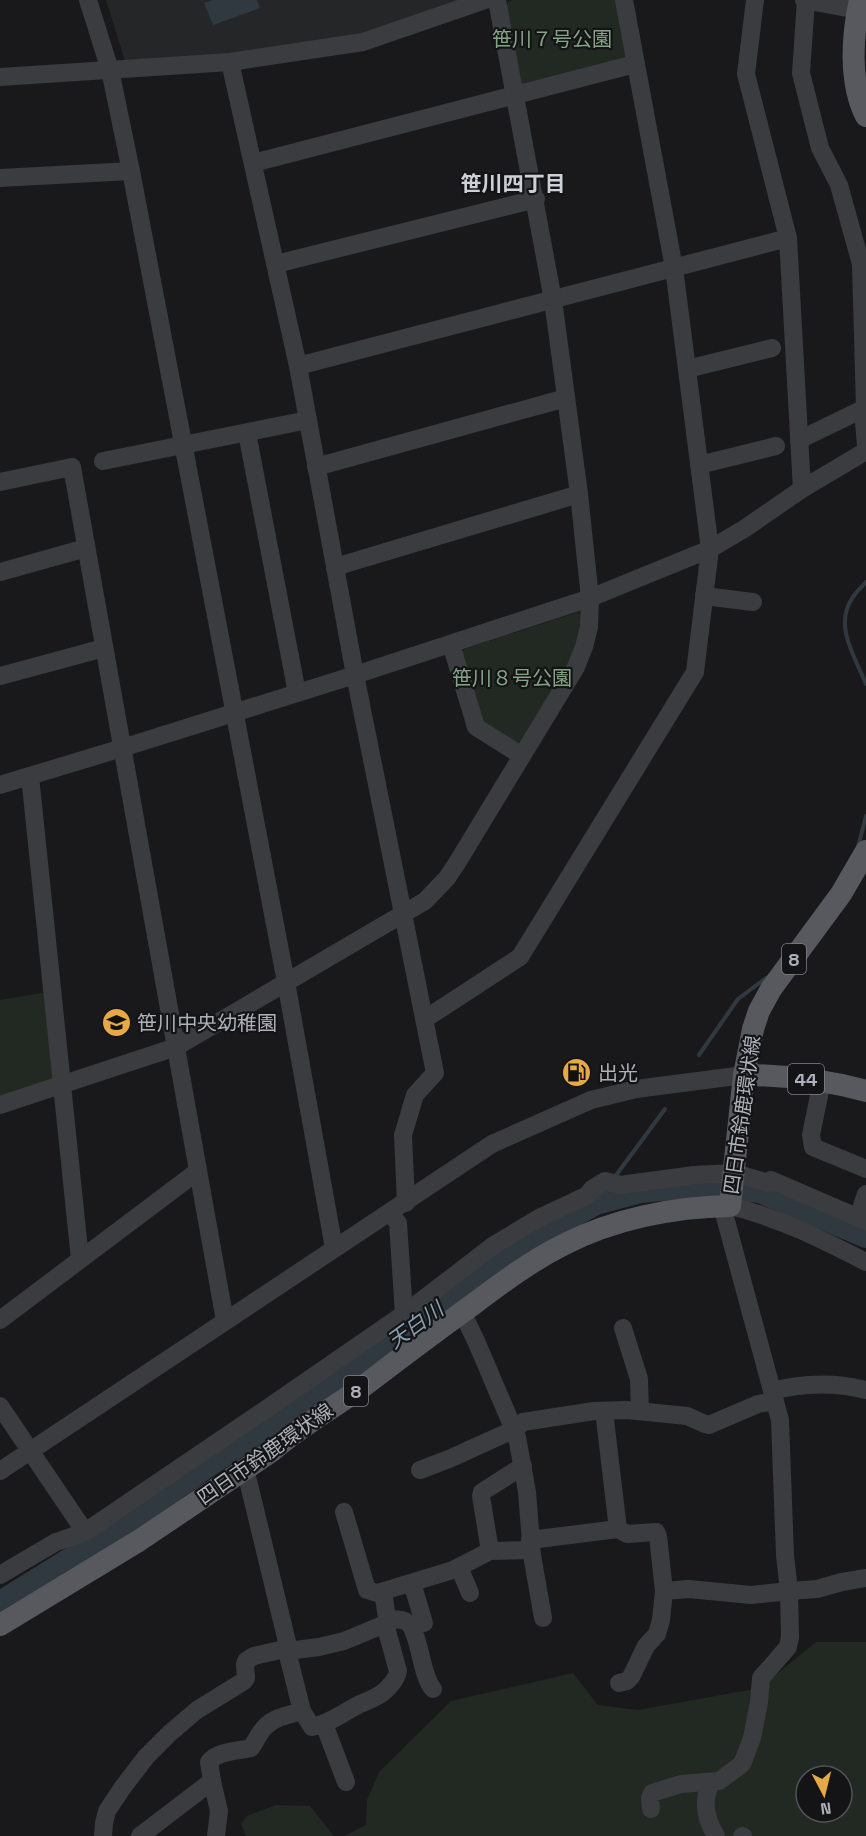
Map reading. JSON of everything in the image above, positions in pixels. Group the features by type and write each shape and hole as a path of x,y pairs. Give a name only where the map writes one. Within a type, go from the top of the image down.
{"main road":[{"path":"859,5 854,81 861,107 866,116"},
{"name":"四日市鈴鹿環状線","path":"0,1626 140,1540 272,1451 289,1436 366,1385 462,1312 533,1262 564,1244 598,1230 653,1215 699,1207 726,1206 733,1175 744,1075 759,1011 771,989 854,874 866,852"},
{"name":"44","path":"744,1075 775,1075 822,1081 866,1091"}],"street":[{"path":"88,0 110,70 131,171 286,982 334,1248"},
{"path":"0,77 230,62 363,42 485,0"},
{"path":"0,1105 176,1047 425,901 447,878 576,667 589,627 590,598 579,494 553,300 497,0"},
{"path":"425,1019 520,957 695,672 710,549 674,268 624,0"},
{"path":"755,0 746,74 788,238 802,489"},
{"path":"859,5 805,0 801,73 820,148 839,185 861,264 865,408 863,410 866,446"},
{"path":"230,62 298,366 355,675 435,1073 415,1095 403,1135 406,1203"},
{"path":"253,163 635,64"},
{"path":"0,178 131,171"},
{"path":"276,264 536,200"},
{"path":"298,366 788,238"},
{"path":"687,369 772,348"},
{"path":"316,467 566,398"},
{"path":"799,440 863,410"},
{"path":"103,461 308,420"},
{"path":"247,433 297,693"},
{"path":"699,465 777,446"},
{"path":"0,785 355,675 590,598 710,549 744,529 802,489 866,451"},
{"path":"0,482 72,467 225,1322"},
{"path":"335,567 579,494"},
{"path":"0,572 86,548"},
{"path":"705,596 753,602"},
{"path":"451,644 476,727 522,756"},
{"path":"0,676 104,648"},
{"path":"30,776 80,1259"},
{"path":"0,1471 492,1144 591,1100 636,1089 744,1075"},
{"path":"822,1081 811,1135 813,1147 866,1169"},
{"path":"0,1320 198,1171"},
{"path":"0,1575 56,1542 85,1532 404,1314 494,1245 539,1218 586,1196 592,1189 612,1183 694,1174 733,1175 769,1183 771,1180 844,1210 862,1220 866,1194"},
{"path":"651,1809 652,1793 681,1784 719,1781 742,1764 752,1738 761,1678 788,1647 790,1637 789,1591 784,1555 780,1420 726,1206 750,1210 822,1239 866,1262"},
{"path":"390,1213 398,1223 404,1314 424,1340"},
{"path":"462,1312 514,1429 521,1451 531,1545 543,1618"},
{"path":"623,1328 639,1379 640,1411"},
{"path":"420,1470 514,1429 523,1422 604,1411 640,1411 687,1416 709,1425 758,1404 792,1386 821,1383 866,1390"},
{"path":"0,1406 85,1532"},
{"path":"604,1411 618,1529"},
{"path":"490,1551 482,1492 523,1466"},
{"path":"245,1468 289,1649 286,1651 302,1711 312,1727 324,1724 382,1694 398,1675 386,1622 383,1592"},
{"path":"344,1512 367,1590 383,1592 459,1567 490,1551 618,1529 627,1534 656,1532 664,1591 657,1634 646,1646 631,1677 619,1683"},
{"path":"459,1567 470,1593"},
{"path":"664,1591 689,1588 764,1594 817,1589 866,1578"},
{"path":"412,1583 424,1623"},
{"path":"104,1836 104,1823 112,1802 154,1749 197,1710 244,1681 246,1678 245,1664 251,1657 344,1641 386,1622 404,1620 409,1623 415,1636 427,1681 433,1689"},
{"path":"216,1836 219,1811 209,1767 211,1759 251,1748 270,1723 302,1711"},
{"path":"324,1724 346,1782"},
{"path":"140,1836 212,1781"},
{"path":"711,1782 706,1792 705,1810 708,1823 716,1836"}],"shaded area":[{"path":"106,0 461,0 363,34 219,57 125,61"},
{"path":"213,0 257,0 260,8 213,25 204,3"}],"green space":[{"name":"笹川７号公園","path":"618,0 628,55 625,60 526,87 521,84 506,7 509,1"},
{"name":"笹川８号公園","path":"578,612 582,617 579,634 567,668 521,744 515,745 482,724 461,654 464,649"},
{"path":"42,993 47,995 55,1075 51,1080 0,1096 0,1000"},
{"path":"816,1642 866,1642 866,1836 344,1836 366,1825 367,1800 379,1772 451,1701 573,1673 598,1705 638,1710 760,1688"},
{"path":"276,1805 310,1806 334,1836 246,1836 241,1824 247,1816"}],"waterway":[{"path":"866,582 853,597 847,608 845,619 848,641 866,684"},
{"path":"858,847 866,816"},
{"path":"699,1055 738,999 766,978"},
{"path":"614,1178 665,1109"},
{"name":"天白川","path":"0,1603 97,1543 207,1466 367,1360 536,1236 596,1203 641,1191 701,1185 760,1191 866,1236"},
{"path":"596,1203 606,1189"}],"place":[{"name":"笹川中央幼稚園","path":"116,1023"},
{"name":"出光","path":"577,1073"}],"district":[{"name":"笹川四丁目","path":"513,183"}]}
